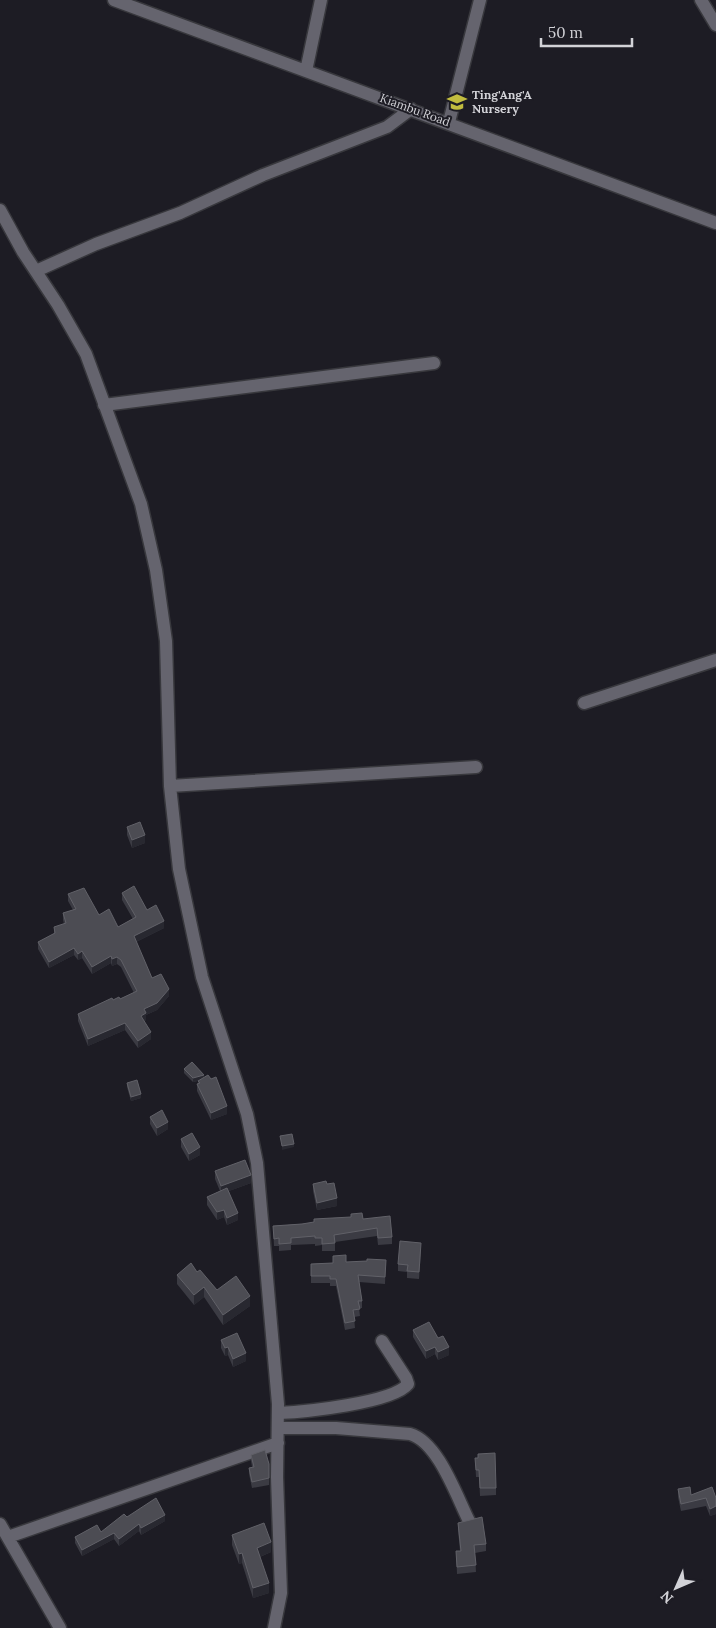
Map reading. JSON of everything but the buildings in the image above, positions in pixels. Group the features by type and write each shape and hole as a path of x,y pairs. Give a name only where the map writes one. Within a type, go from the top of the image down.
{"street":[{"name":"Kiambu Road","path":"114,0 716,222"},
{"path":"306,71 321,0"},
{"path":"449,122 480,0"},
{"path":"701,0 716,25"},
{"path":"36,271 96,244 180,213 263,175 387,127 411,109"},
{"path":"0,210 23,252 86,354 141,504 156,570 166,641 170,786 179,869 202,977 247,1114 257,1163 269,1278 278,1412 281,1593 274,1628"},
{"path":"104,405 434,363"},
{"path":"584,703 716,660"},
{"path":"170,786 476,768"},
{"path":"278,1412 322,1408 402,1392 408,1384 406,1378 382,1341"},
{"path":"278,1428 336,1428 410,1434 420,1437 439,1460 468,1521"},
{"path":"8,1537 278,1443"},
{"path":"0,1524 60,1628"}],"place":[{"name":"Ting'Ang'A Nursery","path":"457,102"}]}
